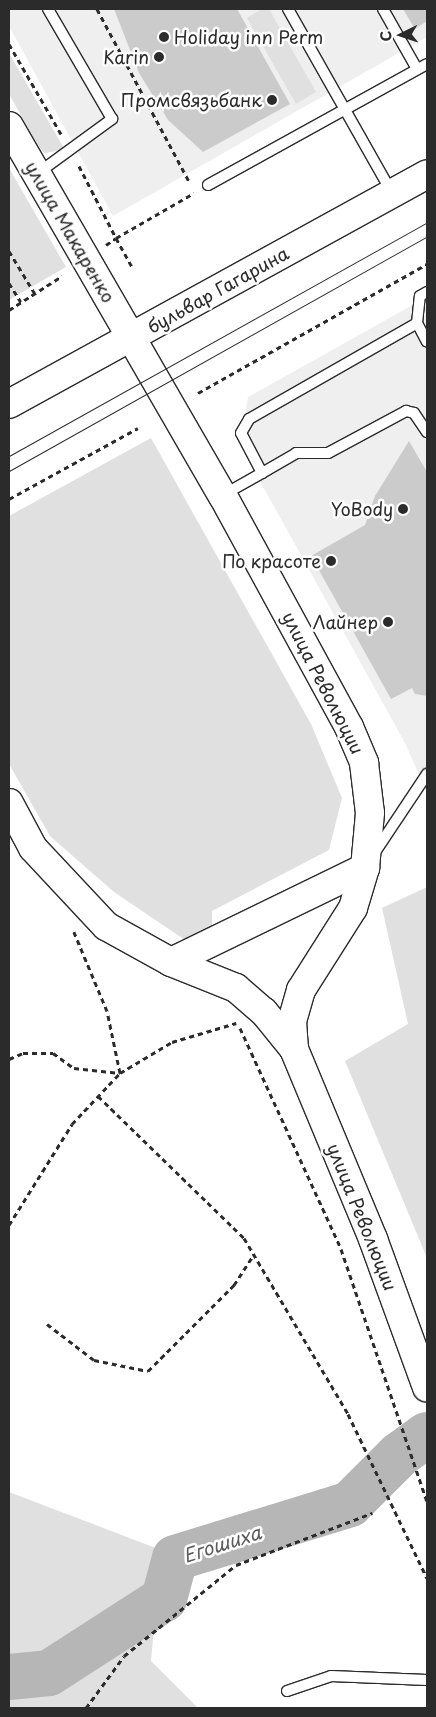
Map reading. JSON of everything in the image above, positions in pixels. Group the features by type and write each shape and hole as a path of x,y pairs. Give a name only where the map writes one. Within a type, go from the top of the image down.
{"main road":[{"name":"улица Макаренко","path":"9,126 131,338"},
{"name":"бульвар Гагарина","path":"9,404 427,174"},
{"name":"улица Революции","path":"131,338 222,496 349,726 364,763 370,812 365,868 353,908 301,990 292,1021 294,1049"},
{"name":"улица Революции","path":"9,804 33,848 106,926 171,962 236,988 264,1012 294,1049 373,1239 427,1387"},
{"path":"171,962 365,868"}],"lane":[{"path":"37,174 72,151 112,119 48,9"},
{"path":"288,9 393,194"},
{"path":"383,9 418,69"},
{"path":"208,185 344,108 427,64"},
{"path":"427,292 420,296 417,323 427,342"},
{"path":"262,473 243,440 243,425 417,323"},
{"path":"222,496 296,453 328,453 406,411 414,413 427,432"},
{"path":"365,868 427,774"},
{"path":"287,1691 330,1676 427,1680"}],"path":[{"path":"97,9 195,192"},
{"path":"9,44 72,151 132,269"},
{"path":"98,251 116,238 208,185"},
{"path":"9,251 35,294"},
{"path":"198,393 427,264"},
{"path":"9,310 62,276"},
{"path":"9,283 21,302"},
{"path":"9,499 138,428"},
{"path":"70,924 107,1011 120,1073"},
{"path":"9,1225 72,1124 120,1073 172,1042 237,1022"},
{"path":"9,1059 23,1053 53,1052 74,1068 120,1073"},
{"path":"258,1058 341,1249 427,1501"},
{"path":"98,1096 244,1238 348,1414 415,1546 427,1578"},
{"path":"47,1324 94,1360 148,1371 234,1285 254,1254"},
{"path":"86,1708 124,1656 236,1565 372,1513"}],"shaded area":[{"path":"9,9 427,9 427,37 113,216 9,26"},
{"path":"262,9 269,9 316,92 296,104 247,18"},
{"path":"9,53 65,150 44,153 37,144 9,94"},
{"path":"9,168 66,267 9,300"},
{"path":"427,297 427,793 405,743 240,445 248,397"},
{"path":"151,438 311,724 342,798 329,850 212,911 212,925 188,942 114,892 50,836 9,764 9,516"},
{"path":"427,887 427,1258 345,1061 408,1024 382,908"},
{"path":"9,1492 161,1550 151,1661 198,1708 9,1708"}],"building":[{"path":"114,9 237,9 290,104 203,152 168,120 139,73"},
{"path":"403,9 427,9 427,21 415,29"},
{"name":"Лайнер","path":"409,441 427,472 427,696 415,694 412,688 391,699 311,556 365,525 375,496"}],"waterway":[{"name":"Егошиха","path":"9,1677 49,1673 164,1599 175,1558 350,1504 399,1455 427,1435"}],"tram line":[{"path":"9,456 427,222"},
{"path":"9,471 427,236"}],"place":[{"name":"Holiday inn Perm","path":"164,37"},
{"name":"Karin","path":"159,57"},
{"name":"Промсвязьбанк","path":"272,100"},
{"name":"YoBody","path":"403,509"},
{"name":"По красоте","path":"331,561"},
{"name":"Лайнер","path":"388,622"}]}
